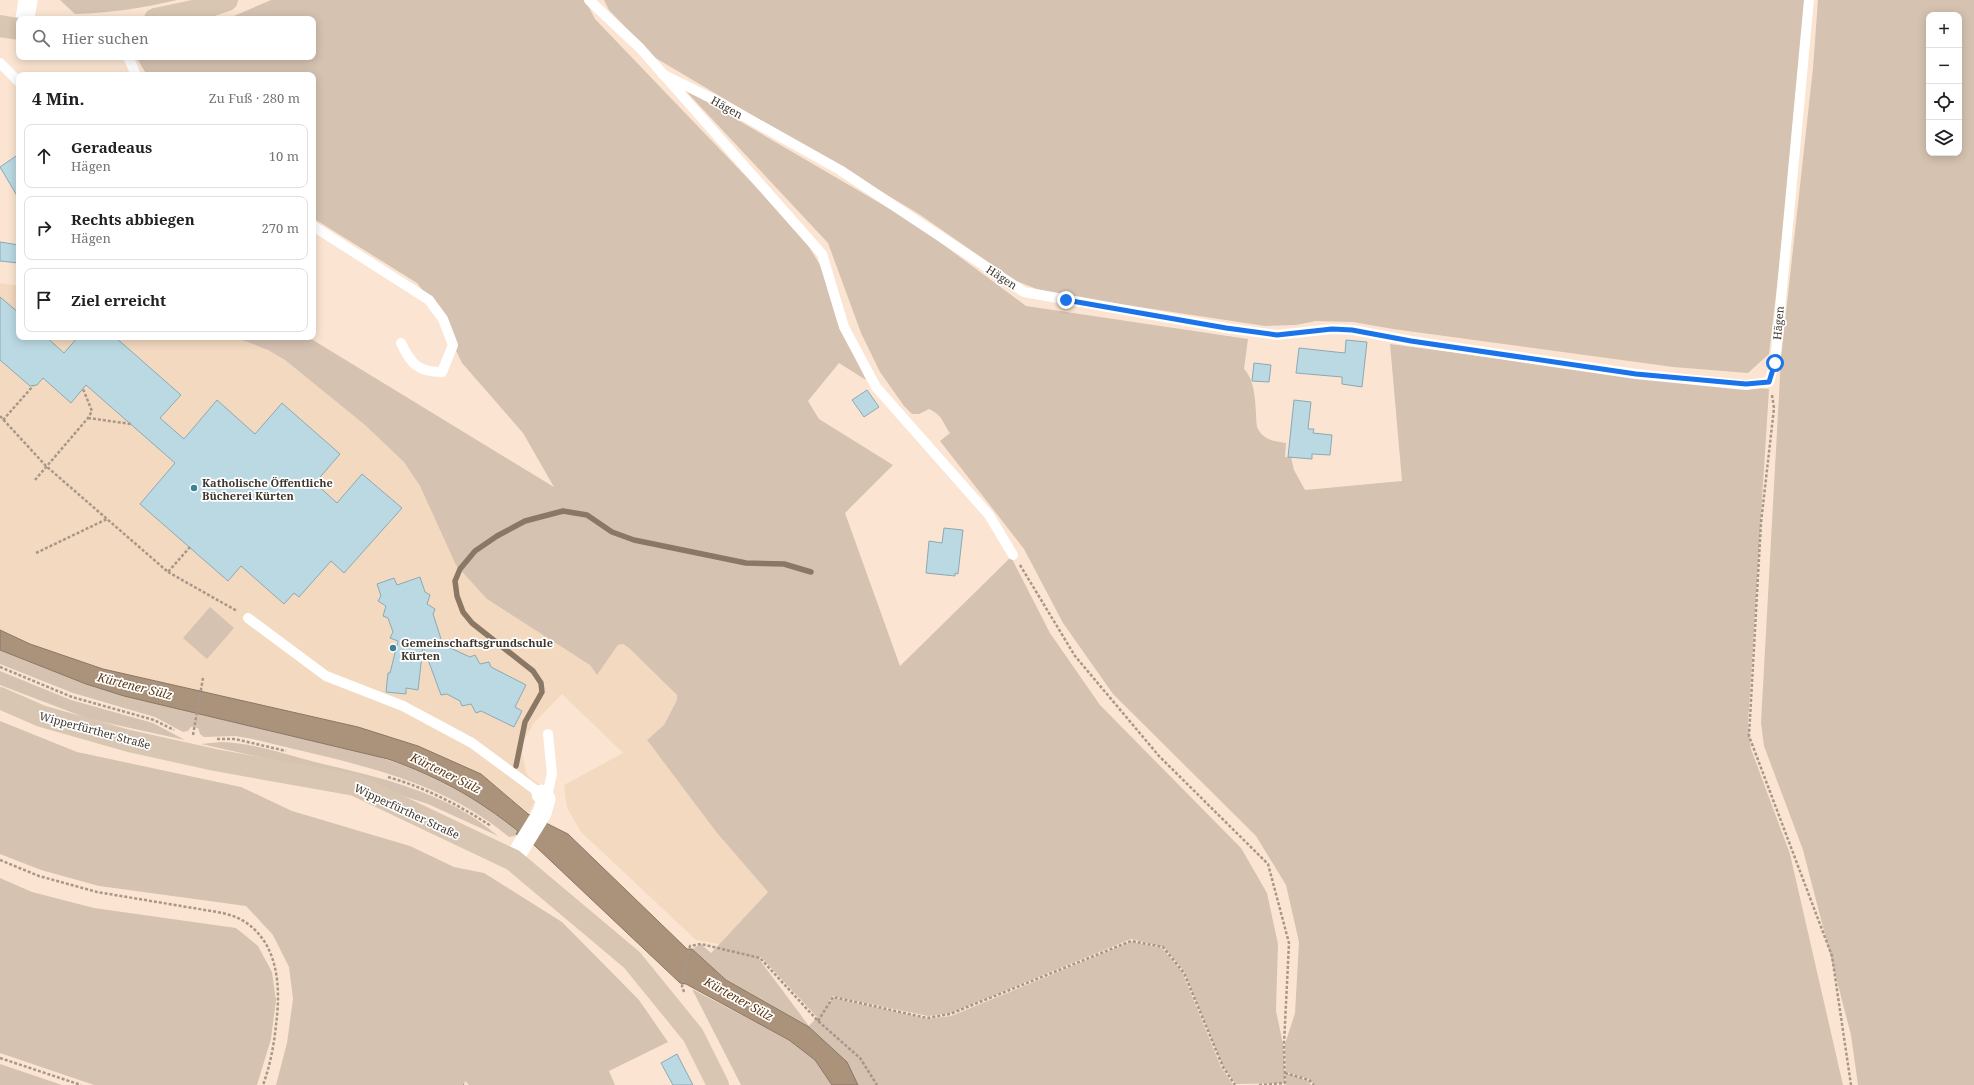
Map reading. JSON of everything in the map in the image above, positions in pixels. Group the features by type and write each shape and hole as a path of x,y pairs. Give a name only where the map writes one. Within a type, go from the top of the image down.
{"main road":[{"path":"169,16 198,10 227,0"},
{"path":"0,26 16,29"},
{"name":"Wipperfürther Straße","path":"0,698 41,716 129,741 215,760 355,785 516,854 632,960 693,1035 718,1085"}],"street":[{"path":"25,16 28,0"},
{"path":"516,854 543,802"}],"lane":[{"name":"Hägen","path":"589,0 640,48 822,254 844,327 876,387 989,515 1013,555"},
{"name":"Hägen","path":"662,74 715,100 840,170 1024,292 1226,328 1277,335 1332,329 1352,330 1411,341 1636,374 1746,384 1769,382 1775,363 1809,0"},
{"path":"129,60 135,72"},
{"path":"0,63 16,79"},
{"path":"316,228 429,300 443,319 453,345 442,372 427,372 419,368 407,356 401,344"},
{"path":"248,618 326,676 403,706 472,743 543,802 552,774 548,734"}],"path":[{"path":"1769,382 1774,408 1761,523 1749,736 1832,956 1851,1085"},
{"path":"3,420 33,386"},
{"path":"35,480 88,418 92,411 83,389"},
{"path":"0,416 46,466 168,572 248,618"},
{"path":"88,418 130,424"},
{"path":"36,553 107,519"},
{"path":"168,572 190,547"},
{"path":"1013,555 1075,656 1159,756 1268,864 1289,943 1284,1044 1286,1073 1285,1084 1259,1085"},
{"path":"193,738 203,678"},
{"path":"0,860 38,876 97,892 223,912 241,919 255,930 264,942 277,969 280,1000 275,1040 263,1085"},
{"path":"818,1021 833,997 927,1018 950,1014 1131,941 1163,947 1184,972 1223,1067 1235,1085"},
{"path":"682,986 690,946 700,944 760,958 818,1021 860,1058 877,1085"},
{"path":"0,1058 81,1085"},
{"path":"1286,1073 1309,1080 1314,1085"}],"shaded area":[{"path":"60,0 177,0 126,10 75,14"},
{"path":"271,0 585,0 595,19 802,235 823,270 846,338 866,380 839,363 808,401 819,419 893,465 845,513 900,666 1011,557 1050,633 1100,705 1241,848 1267,893 1278,944 1276,1011 1283,1044 1285,1083 1236,1084 1223,1066 1184,971 1164,947 1131,939 950,1013 928,1016 832,996 826,1006 833,998 927,1019 951,1016 1131,942 1162,948 1182,972 1221,1067 1233,1085 858,1085 846,1062 809,1027 726,980 692,949 701,944 711,953 768,892 717,833 647,740 664,725 677,700 677,695 629,648 623,644 618,645 597,675 590,665 487,599 456,565 420,486 404,462 365,425 285,360 268,350 241,340 313,340 554,487 523,433 462,363 434,305 417,283 316,220 316,72 145,72 138,60 316,60 316,16 234,16","holes":["761,957 817,1017 809,1026 759,959"]},
{"path":"604,0 1804,0 1802,73 1769,354 1748,373 1673,367 1393,329 1353,322 1316,321 1296,325 1265,326 1047,293 1014,280 919,214 654,57 609,10"},
{"path":"1818,0 1974,0 1974,1085 1858,1085 1851,1035 1803,850 1764,746 1761,723 1781,358 1813,68"},
{"path":"683,88 914,223 1026,306 1248,339 1244,369 1251,381 1253,389 1257,427 1265,437 1286,443 1285,457 1291,457 1294,470 1305,490 1402,481 1390,344 1671,381 1769,389 1748,724 1751,749 1790,854 1843,1085 1315,1085 1309,1079 1286,1072 1285,1044 1295,1013 1299,942 1286,885 1256,836 1113,694 1063,623 1024,549 940,441 950,433 940,417 934,411 929,409 919,414 912,414 904,406 880,372 861,333 828,243"},
{"path":"0,283 16,286 16,340 245,341 268,350 285,360 365,425 388,446 404,462 420,486 590,665 597,675 618,645 622,644 629,648 677,695 677,700 664,725 647,740 717,833 768,892 719,944 696,940 581,832 567,808 564,785 623,753 562,694 534,723 524,740 522,753 526,772 530,778 543,787 528,814 481,774 358,727 103,669 30,644 0,630"},
{"path":"210,607 234,628 207,659 183,638"},
{"path":"0,650 86,684 124,696 353,750 400,764 421,772 459,791 478,802 518,831 515,836 509,837 480,816 450,799 387,773 253,739 235,736 204,737 200,734 198,728 191,727 188,731 183,732 155,717 73,693 0,664"},
{"path":"0,671 71,700 153,723 185,740 89,719 0,685"},
{"path":"0,721 77,752 241,787 292,811 410,846 454,867 484,873 562,922 639,1000 668,1042 609,1071 615,1085 469,1085 465,1081 464,1085 276,1085 287,1043 293,999 289,967 273,935 246,906 99,886 41,870 0,854"},
{"path":"221,742 244,744 266,749 409,787 456,807 477,820 498,836 428,804 335,774 201,744"},
{"path":"0,878 32,892 94,908 236,928 258,946 272,972 276,1000 271,1039 257,1085 94,1085 0,1053"},
{"path":"692,989 789,1040 815,1060 832,1085 741,1085"},
{"path":"0,1064 62,1085 0,1085"},
{"path":"1286,1073 1308,1081 1311,1085 1286,1085"}],"water":[{"name":"Kürtener Sülz","path":"0,630 30,644 103,669 358,727 418,746 481,774 528,814 568,834 687,949 692,949 726,980 809,1027 847,1062 858,1085 832,1085 815,1060 789,1040 686,984 680,983 534,845 516,834 518,831 487,808 456,789 424,773 388,759 124,696 86,684 0,650"}],"building":[{"path":"16,156 16,194 0,167"},
{"path":"0,242 16,245 16,263 0,261"},
{"path":"0,297 16,310 16,340 49,340 64,353 75,340 118,340 181,395 160,418 184,439 217,400 255,434 282,403 340,454 315,483 337,503 362,474 402,508 344,573 331,561 299,597 294,593 284,604 241,566 228,581 140,504 175,463 86,385 71,403 43,378 37,385 30,386 0,360"},
{"path":"1346,340 1367,342 1362,387 1342,384 1342,377 1296,373 1299,348 1345,353"},
{"path":"1254,363 1271,365 1269,382 1252,381"},
{"path":"867,390 879,407 864,417 852,400"},
{"path":"1294,400 1311,402 1308,429 1314,429 1313,433 1332,435 1330,455 1312,454 1312,459 1288,457"},
{"path":"944,528 963,530 958,574 955,573 955,576 926,573 929,541 942,543"},
{"path":"420,577 425,592 430,595 427,604 435,609 433,614 441,639 446,646 470,657 475,655 480,664 489,662 491,667 526,685 515,707 522,711 514,727 481,711 476,713 471,704 462,706 460,701 447,694 441,695 423,646 418,690 406,688 406,694 386,692 388,673 390,673 398,641 390,638 393,632 388,618 383,616 386,606 378,601 381,596 377,584 394,578 397,585"},
{"path":"677,1054 693,1085 673,1085 661,1063"}],"waterway":[{"path":"516,766 525,722 542,692 541,683 533,671 472,623 463,612 457,596 455,581 460,569 475,551 497,536 525,521 563,511 587,515 612,532 634,540 746,563 784,564 811,572"}],"place":[{"name":"Katholische Öffentliche Bücherei Kürten","path":"194,488"},
{"name":"Gemeinschaftsgrundschule Kürten","path":"393,648"}],"route":[{"path":"1066,300 1226,328 1277,335 1332,329 1352,330 1411,341 1636,374 1746,384 1769,382 1775,363"}]}
